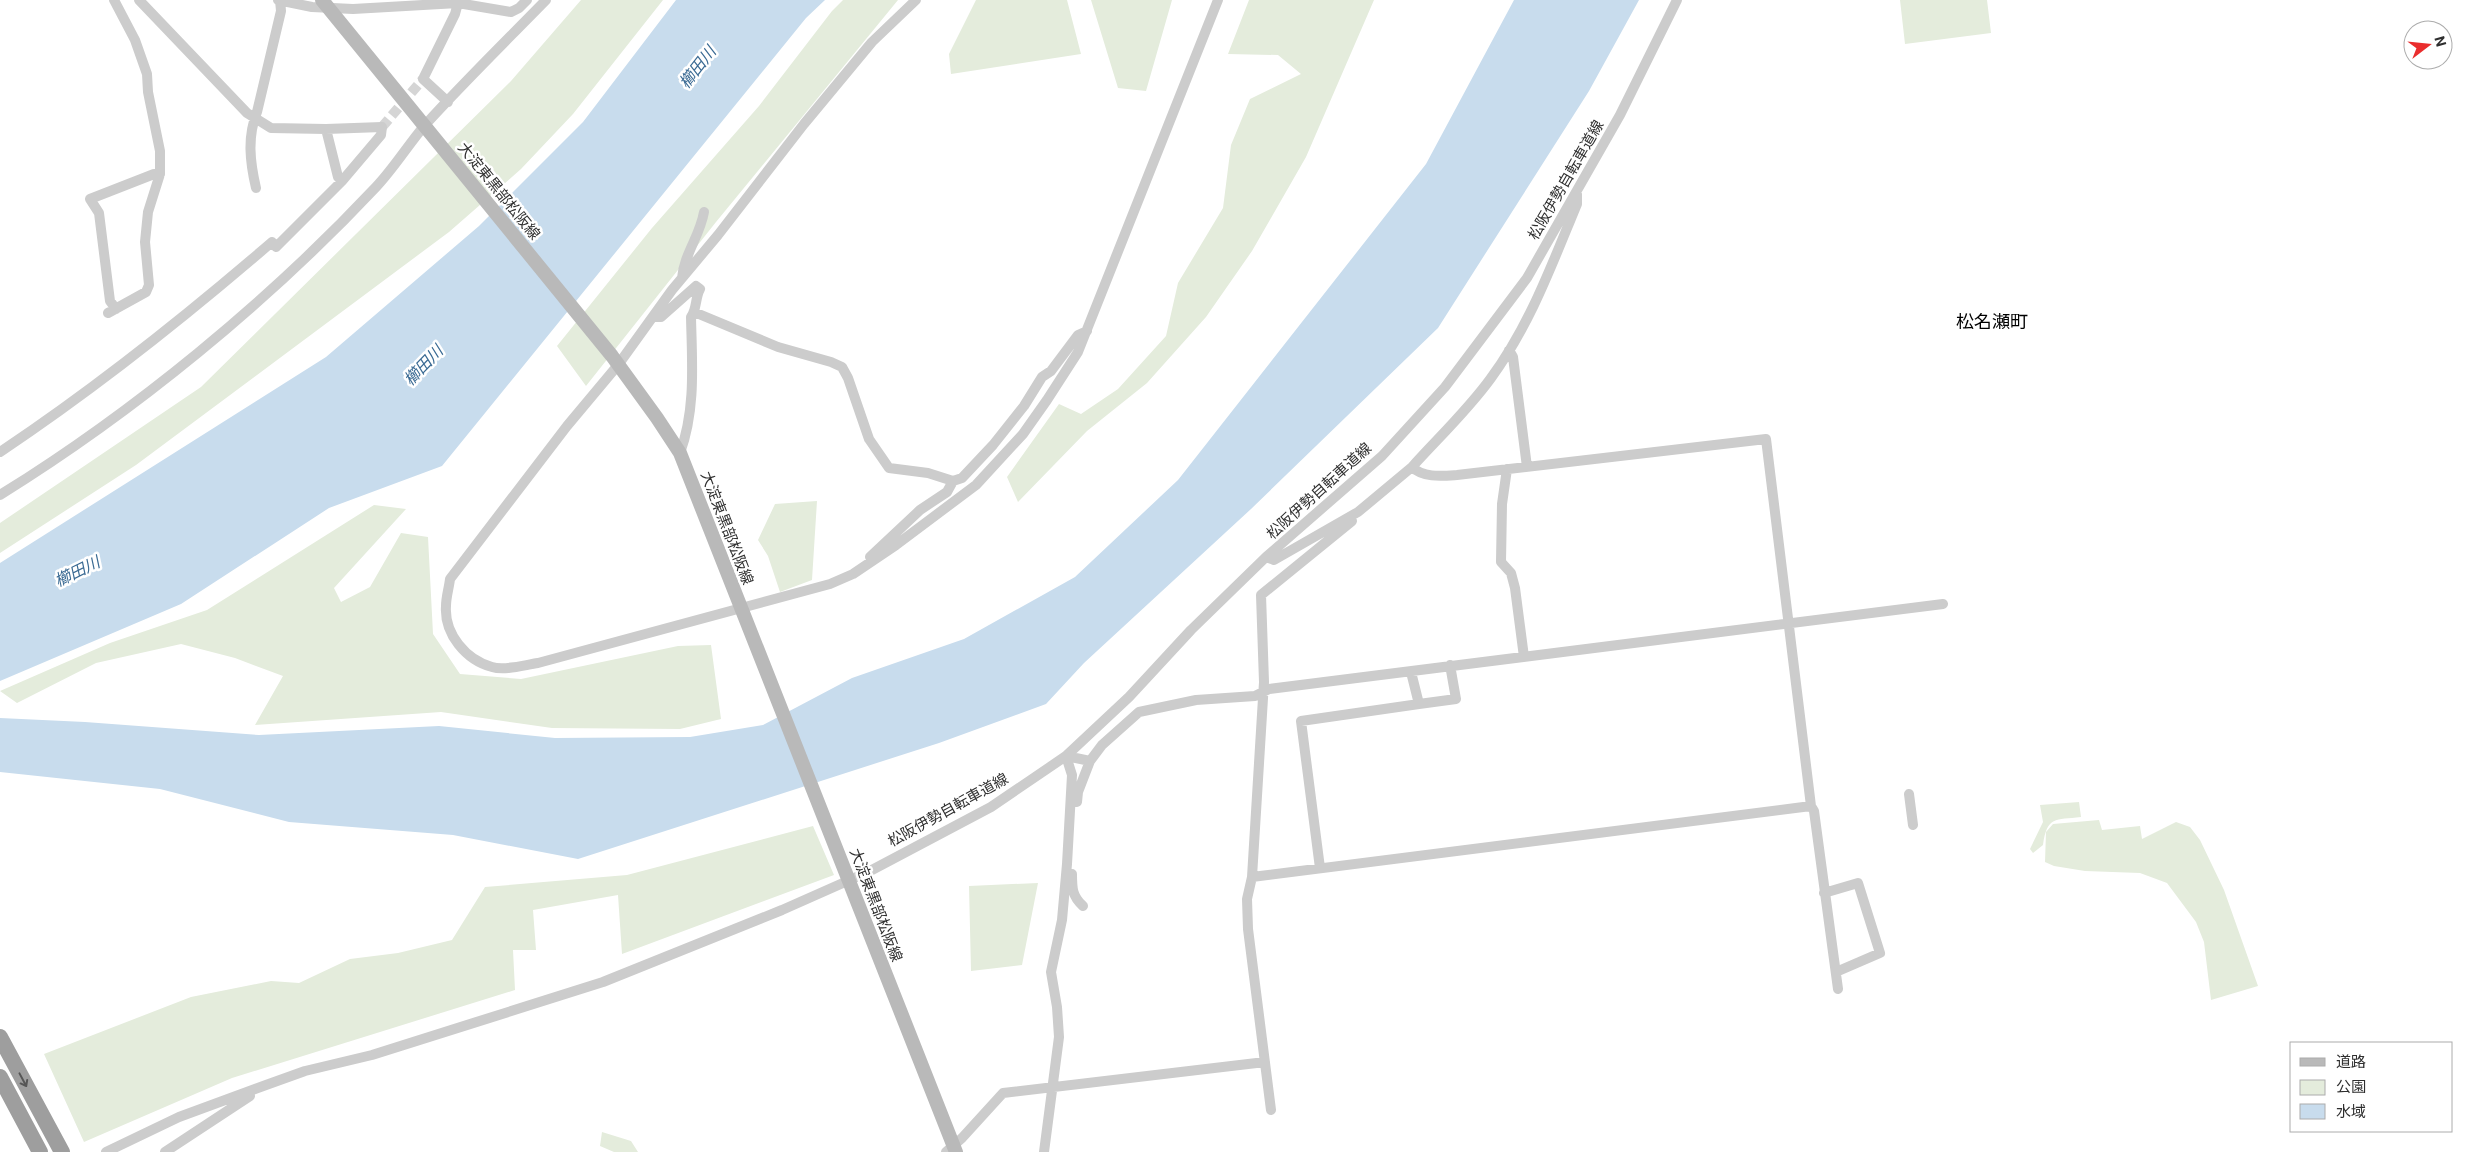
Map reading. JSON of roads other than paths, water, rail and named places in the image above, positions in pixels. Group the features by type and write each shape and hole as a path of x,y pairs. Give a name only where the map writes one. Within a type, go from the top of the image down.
{"highway":[{"path":"0,1037 62,1152"},
{"path":"0,1077 40,1152"}],"main road":[{"name":"大淀東黒部松阪線","path":"324,3 615,361 680,453 848,877 951,1150"}],"street":[{"path":"114,0 135,40 147,74 150,108 160,151 160,174 148,212 145,242 149,285 146,292 112,311 99,213 90,199 154,174 160,174"},
{"path":"0,452 58,413 132,359 272,242 276,247 342,181 381,135 382,127 270,128 247,114 139,0"},
{"path":"256,188 250,162 251,127 281,11 279,0 312,7 324,3 353,9 458,3 511,12 519,8 527,0"},
{"path":"0,495 108,423 156,387 247,310 376,187 448,102 546,0"},
{"path":"916,0 872,42 682,278 653,317 615,361 450,579 445,608 450,631 461,649 478,662 493,668 507,668 538,663 744,611 830,584 864,566 896,545 976,486 1023,434 1078,352 1218,0"},
{"name":"松阪伊勢自転車道線","path":"266,1085 305,1071 381,1053 604,982 848,877 991,807 1066,756 1129,698 1191,630 1266,557 1362,475 1446,386 1527,278 1620,114 1677,0"},
{"path":"448,102 423,79 455,14 458,3"},
{"path":"326,129 338,177 342,181"},
{"path":"1266,557 1274,560 1358,512 1412,467 1490,379 1526,322 1577,204 1577,191"},
{"path":"682,278 683,264 702,224 704,212"},
{"path":"653,317 661,317 696,286 700,289 691,317 693,391 685,438 680,453"},
{"path":"694,312 778,347 842,367 848,378 869,439 889,468 936,474 952,481 962,478 993,445 1024,406 1042,377 1051,371 1078,335 1087,331"},
{"path":"1510,350 1513,357 1527,466"},
{"path":"1412,467 1416,472 1436,476 1766,439 1811,806 1814,810 1838,990"},
{"path":"1507,469 1502,504 1501,562 1511,574 1515,588 1524,657"},
{"path":"864,566 875,551 901,530 920,510 946,492 952,481"},
{"path":"1271,1110 1248,930 1247,899 1252,877 1258,747 1263,692 1261,595 1354,518 1358,512"},
{"path":"1068,864 1073,862 1078,792 1090,760 1102,745 1139,712 1196,700 1255,696 1269,689 1411,672 1450,664 1524,657 1788,622 1943,604"},
{"path":"1320,868 1301,721 1456,699 1450,664"},
{"path":"1411,672 1419,704"},
{"path":"1044,1152 1045,1131 1053,1089 1059,1036 1057,1007 1051,972 1062,920 1068,864 1072,775 1066,756 1090,760"},
{"path":"1909,794 1913,826"},
{"path":"1252,877 1811,806"},
{"path":"1068,864 1072,872 1073,892 1076,900 1083,906"},
{"path":"1824,893 1858,883 1880,953 1836,972"},
{"path":"951,1150 1002,1093 1053,1089 1265,1062"},
{"path":"106,1152 179,1117 266,1085"},
{"path":"165,1152 266,1085"}],"water":[{"name":"櫛田川","path":"676,0 825,0 806,18 442,466 329,508 181,604 0,681 0,563 326,357 479,226 583,122"},
{"path":"1514,0 1639,0 1589,91 1438,328 1251,509 1084,663 1046,704 939,743 578,859 453,835 289,822 160,789 0,772 0,718 85,722 259,735 439,726 555,738 690,737 763,725 852,678 964,639 1075,577 1178,480 1426,164"}],"tunnel":[{"path":"382,127 423,79"}],"district":[{"name":"松名瀬町","path":"1992,322"}]}
